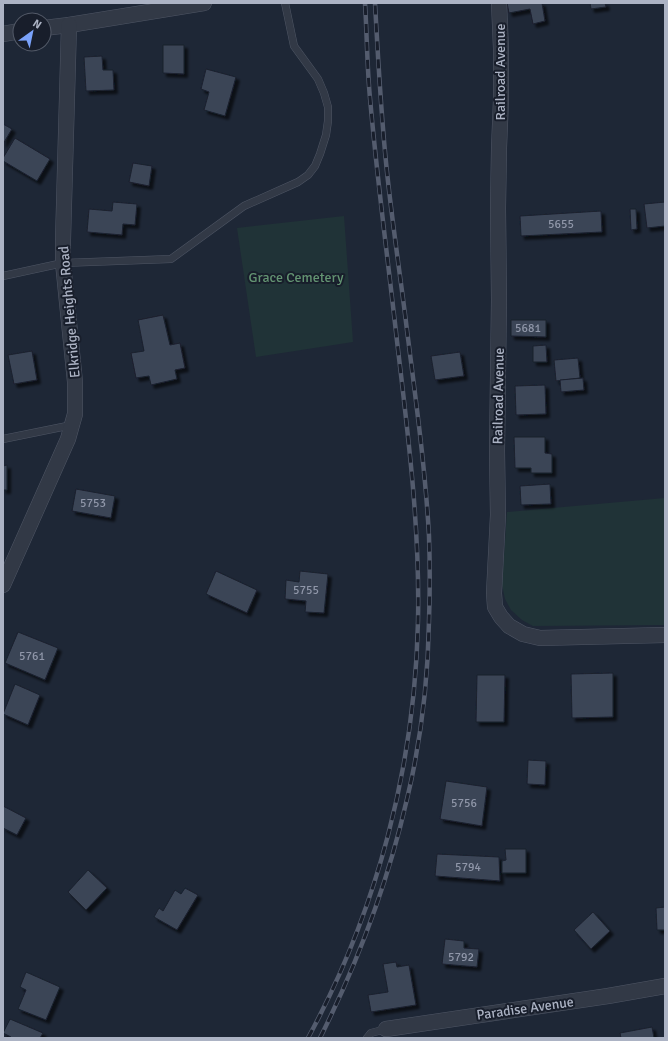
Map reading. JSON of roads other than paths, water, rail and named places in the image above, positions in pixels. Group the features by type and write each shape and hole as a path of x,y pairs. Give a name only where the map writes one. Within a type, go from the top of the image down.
{"street":[{"path":"52,27 204,3"},
{"name":"Railroad Avenue","path":"499,3 501,92 498,208 498,515 494,593 495,607 509,626 523,634 540,638 665,635"},
{"name":"Elkridge Heights Road","path":"3,585 65,446 75,414 75,382 63,263 70,25"},
{"name":"Paradise Avenue","path":"386,1029 608,996 665,986"}],"lane":[{"path":"3,276 63,263 171,259 244,206 298,182 308,175 315,166 326,135 328,107 318,80 294,46 285,3"},
{"path":"3,439 72,424"},
{"path":"367,1038 371,1033 386,1029"}],"railway":[{"path":"308,1038 332,990 354,940 388,836 400,783 409,729 415,675 418,621 417,551 412,481 373,128 368,75 365,3"},
{"path":"320,1038 359,951 371,921 391,861 412,777 420,733 428,643 430,568 425,480 387,172 381,109 375,3"}],"park label":[{"name":"Grace Cemetery","path":"296,277"}]}
